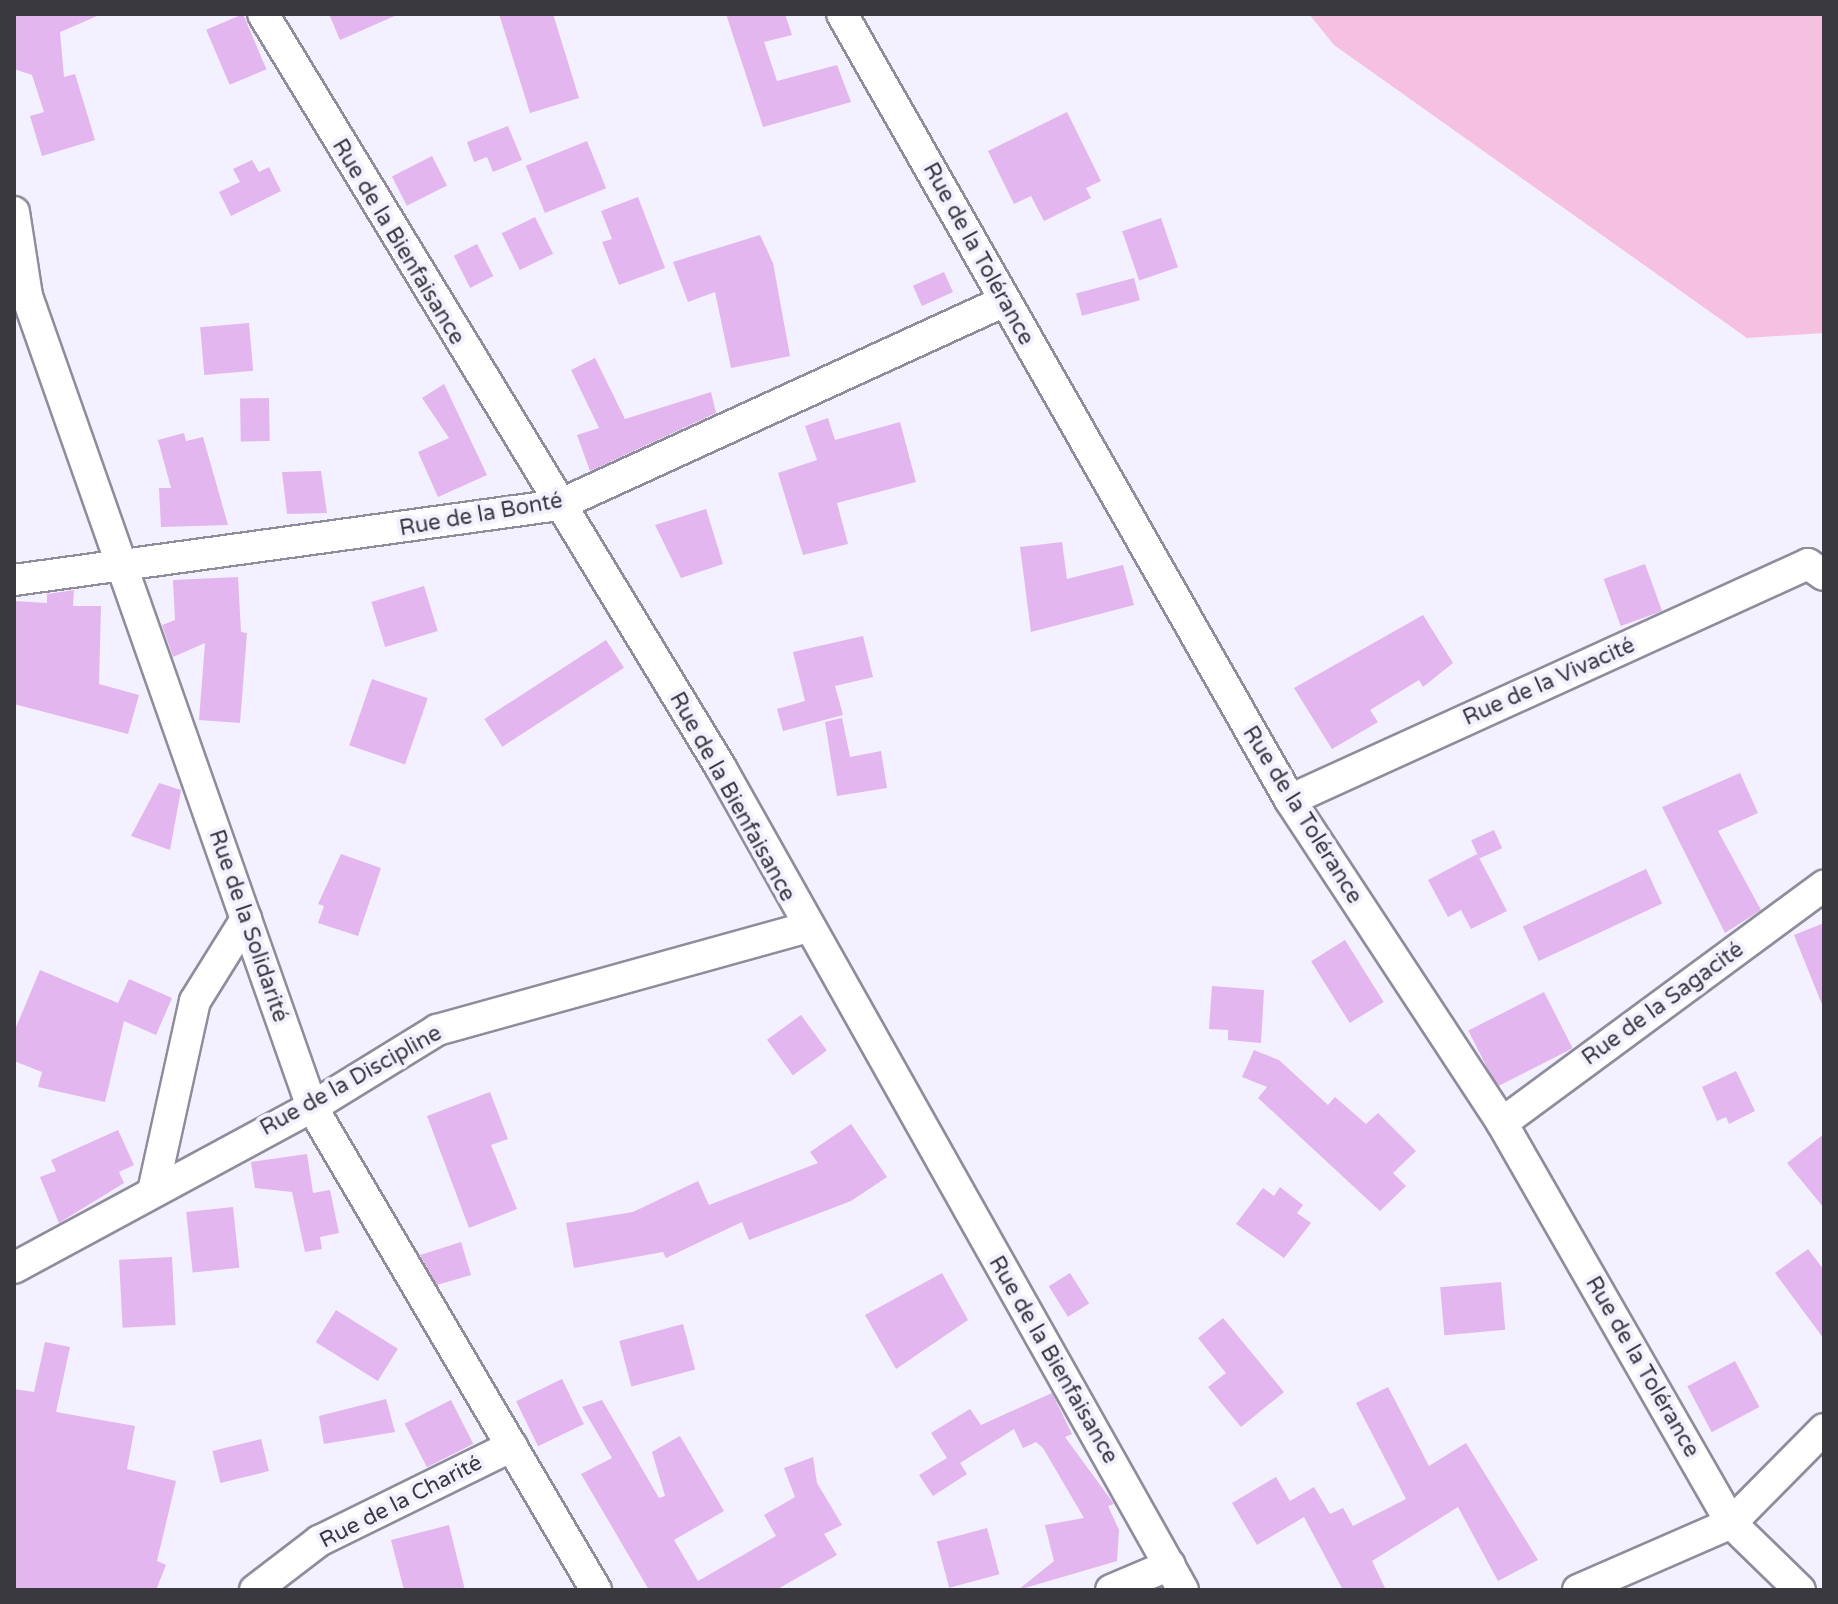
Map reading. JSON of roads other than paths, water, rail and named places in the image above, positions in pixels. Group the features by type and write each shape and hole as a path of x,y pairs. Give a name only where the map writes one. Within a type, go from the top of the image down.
{"street":[{"name":"Rue de la Bienfaisance","path":"263,14 721,768 805,928 1177,1577"},
{"name":"Rue de la Tolérance","path":"842,14 1290,800 1502,1123 1731,1523 1800,1590"},
{"name":"Rue de la Solidarité","path":"14,212 27,296 312,1107 596,1590"},
{"name":"Rue de la Bonté","path":"14,580 559,505 1005,301"},
{"name":"Rue de la Vivacité","path":"1290,800 1816,570"},
{"name":"Rue de la Sagacité","path":"1502,1123 1824,886"},
{"path":"154,1187 195,1001 246,919"},
{"name":"Rue de la Discipline","path":"14,1268 154,1187 312,1107 437,1030 805,928"},
{"path":"1578,1590 1731,1523 1824,1429"},
{"name":"Rue de la Charité","path":"255,1590 319,1541 512,1446"},
{"path":"1111,1590 1177,1577"}]}
